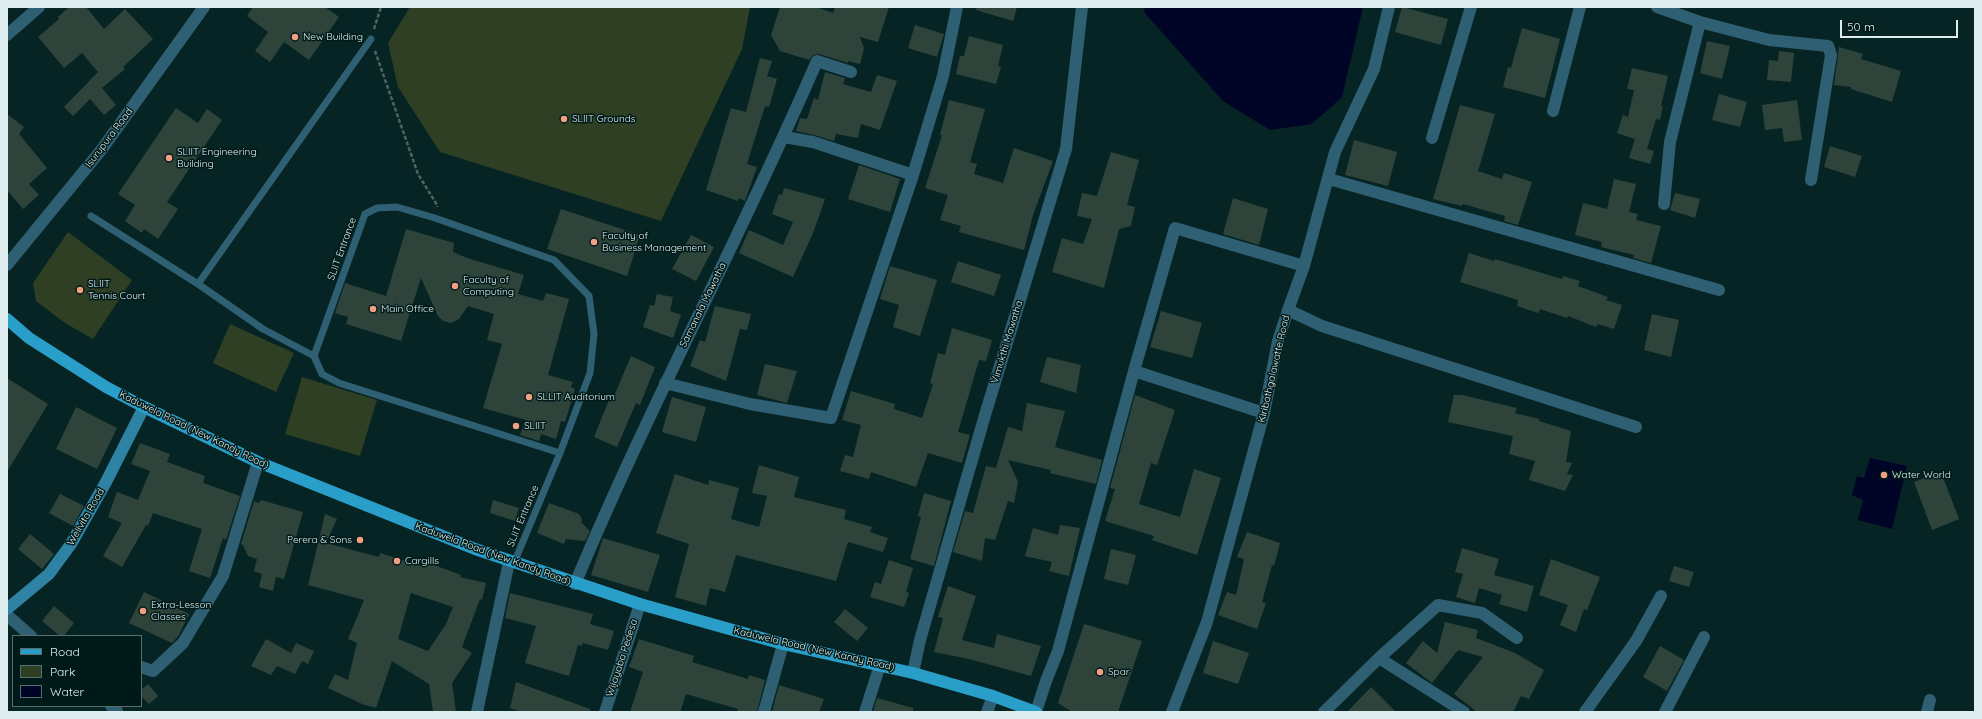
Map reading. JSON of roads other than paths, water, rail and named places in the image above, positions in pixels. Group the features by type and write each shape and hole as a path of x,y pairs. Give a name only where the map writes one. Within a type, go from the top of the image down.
{"main road":[{"name":"Kaduwela Road (New Kandy Road)","path":"7,319 29,338 106,387 144,408 258,462 511,562 640,604 783,644 913,672 993,696 1036,712"}],"street":[{"path":"7,36 39,7"},
{"name":"Isurupura Road","path":"7,265 102,149 204,7"},
{"path":"665,383 750,404 831,418 912,175 943,76 957,7"},
{"name":"Vimukthi Mawatha","path":"913,672 920,640 976,445 1066,149 1082,7"},
{"name":"Kiribathgalawatte Road","path":"1172,712 1207,622 1264,413 1278,341 1304,266 1336,152 1374,70 1389,7"},
{"path":"1432,138 1471,7"},
{"path":"1553,111 1580,7"},
{"path":"1658,7 1700,22 1769,40 1828,46 1832,55 1811,180"},
{"path":"1664,204 1670,142 1700,22"},
{"name":"Samanala Mawatha","path":"575,584 665,383 784,137 817,61 851,72"},
{"path":"784,137 814,142 912,175"},
{"path":"1329,179 1719,290"},
{"path":"1036,712 1058,651 1134,371 1175,228 1304,266"},
{"path":"1288,310 1322,326 1636,427"},
{"path":"1134,371 1264,413"},
{"name":"Welivita Road","path":"7,609 49,574 71,544 106,482 144,408"},
{"path":"142,667 154,671 183,643 223,576 258,462"},
{"path":"477,712 511,562"},
{"path":"1585,712 1636,641 1661,596"},
{"name":"Wijayaba Pedesa","path":"605,712 640,604"},
{"path":"1324,712 1379,658 1438,605 1482,613 1517,638"},
{"path":"7,615 30,635"},
{"path":"1665,712 1704,637"},
{"path":"764,712 783,644"},
{"path":"1379,658 1464,712"},
{"path":"865,712 880,665"},
{"path":"987,712 993,696"},
{"path":"1928,712 1930,700"}],"lane":[{"path":"198,284 371,39"},
{"name":"SLIIT Entrance","path":"314,356 365,214 377,208 397,207 435,218 554,260 589,296 594,334 590,373 560,453 511,562"},
{"path":"91,216 198,284 263,329 314,356 322,374 339,383 560,453"}],"water":[{"path":"1145,7 1363,7 1342,97 1312,124 1270,130 1223,101 1144,12"},
{"path":"1870,458 1907,466 1892,529 1858,520 1863,500 1852,495 1857,476 1864,478"}],"place":[{"name":"New Building","path":"295,37"},
{"name":"SLIIT Grounds","path":"564,119"},
{"name":"SLIIT Engineering Building","path":"169,158"},
{"name":"Faculty of Business Management","path":"594,242"},
{"name":"Faculty of Computing","path":"455,286"},
{"name":"SLIIT Tennis Court","path":"80,290"},
{"name":"Main Office","path":"373,309"},
{"name":"SLLIT Auditorium","path":"529,397"},
{"name":"SLIIT","path":"516,426"},
{"name":"Water World","path":"1884,475"},
{"name":"Perera & Sons","path":"360,540"},
{"name":"Cargills","path":"397,561"},
{"name":"Extra-Lesson Classes","path":"143,611"},
{"name":"Spar","path":"1100,672"}]}
